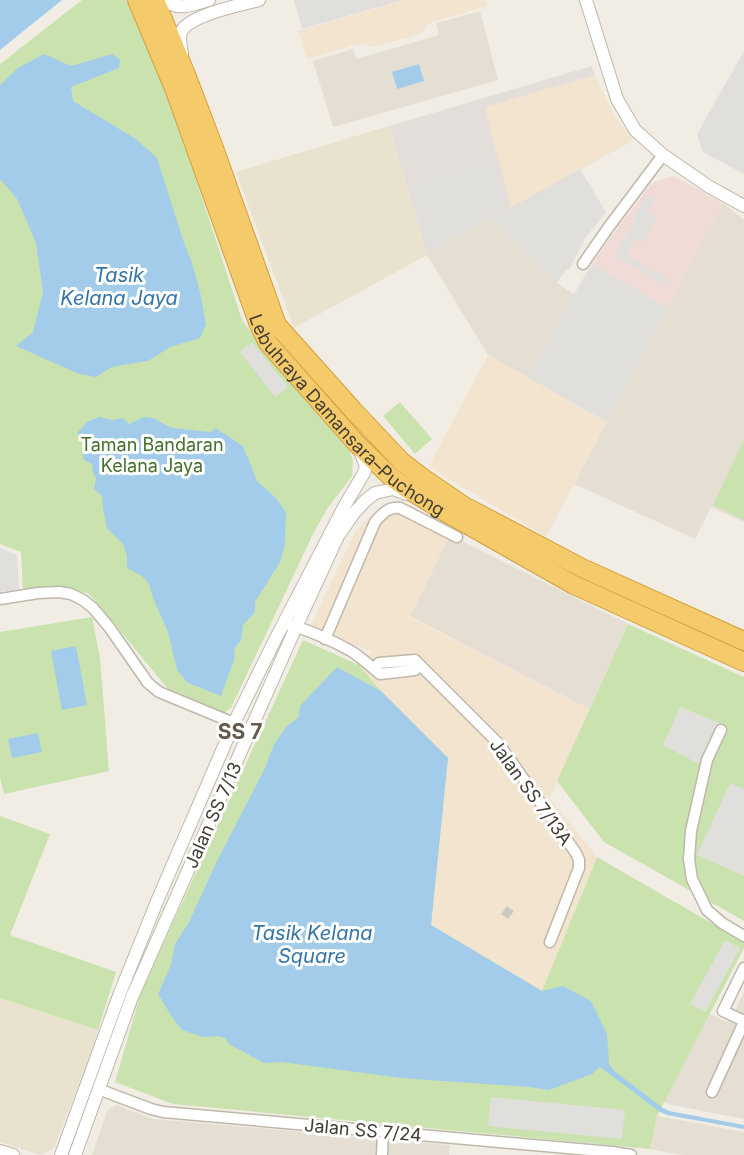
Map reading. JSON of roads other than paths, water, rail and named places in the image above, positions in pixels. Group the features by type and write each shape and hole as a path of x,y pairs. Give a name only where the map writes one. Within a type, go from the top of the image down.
{"highway":[{"name":"Lebuhraya Damansara–Puchong","path":"137,0 174,88 259,325 268,343 357,444 390,476 409,490 574,585 744,662"},
{"name":"Lebuhraya Damansara–Puchong","path":"155,0 187,76 278,325 352,409 402,462 464,506 582,568 744,641"},
{"path":"164,0 187,68 187,76"}],"street":[{"path":"164,0 174,6 184,7 209,0"},
{"path":"182,55 180,36 182,30 193,21 205,15 259,0"},
{"path":"586,0 616,99 635,130 663,155 708,186 744,206"},
{"path":"583,264 663,155"},
{"path":"725,195 738,194 744,197"},
{"name":"Jalan SS 7/13","path":"75,1155 132,997 289,626 345,505 364,473 366,466 357,444"},
{"name":"Jalan SS 7/13","path":"61,1155 120,993 234,723 338,536 354,513 370,496 380,491 393,489 400,491 445,512"},
{"path":"325,639 375,522 388,509 400,507 457,537"},
{"path":"0,599 59,592 71,594 83,600 109,627 148,683 159,692 234,723"},
{"name":"Jalan SS 7/13A","path":"289,626 353,652 380,674 415,670 420,664 499,744 579,860 579,868 550,942"},
{"path":"721,730 703,777 691,831 689,859 692,879 707,910 744,936"},
{"path":"712,1092 744,1022 723,1011 744,968"},
{"path":"96,1059 109,1058"},
{"name":"Jalan SS 7/24","path":"98,1089 163,1113 632,1155"},
{"path":"382,1155 383,1131"},
{"path":"0,1151 13,1155"}],"water":[{"path":"1,0 62,0 0,50"},
{"name":"Tasik Kelana Jaya","path":"44,54 71,66 112,54 120,60 119,68 71,87 73,101 136,139 157,158 192,263 206,324 200,338 170,347 148,361 112,367 96,377 79,374 16,346 33,332 43,292 36,243 17,199 0,179 0,85 18,68"},
{"path":"419,64 424,81 397,89 392,72"},
{"path":"99,417 113,420 123,418 129,424 144,417 153,418 172,428 211,432 215,428 243,446 257,481 276,498 286,512 285,545 280,562 255,602 255,612 243,625 241,640 234,649 235,657 221,696 188,683 177,670 168,632 149,584 142,576 127,568 127,556 123,544 107,528 102,496 94,489 96,478 92,471 93,465 83,459 85,440 77,433 87,422"},
{"path":"76,646 87,705 62,710 51,651"},
{"name":"Tasik Kelana Square","path":"337,667 381,691 448,758 431,925 542,991 563,986 591,1001 607,1034 609,1064 613,1070 663,1108 744,1125 744,1129 660,1112 600,1067 592,1074 549,1090 401,1078 282,1062 264,1063 229,1044 225,1038 203,1037 182,1030 158,994 171,965 175,944 189,922 216,863 265,768 274,744 287,726 299,717 300,706"},
{"path":"38,733 42,752 12,758 8,739"}],"tunnel":[{"path":"504,910 511,915"}],"district":[{"name":"SS 7","path":"240,731"}],"park label":[{"name":"Taman Bandaran Kelana Jaya","path":"152,454"}]}
